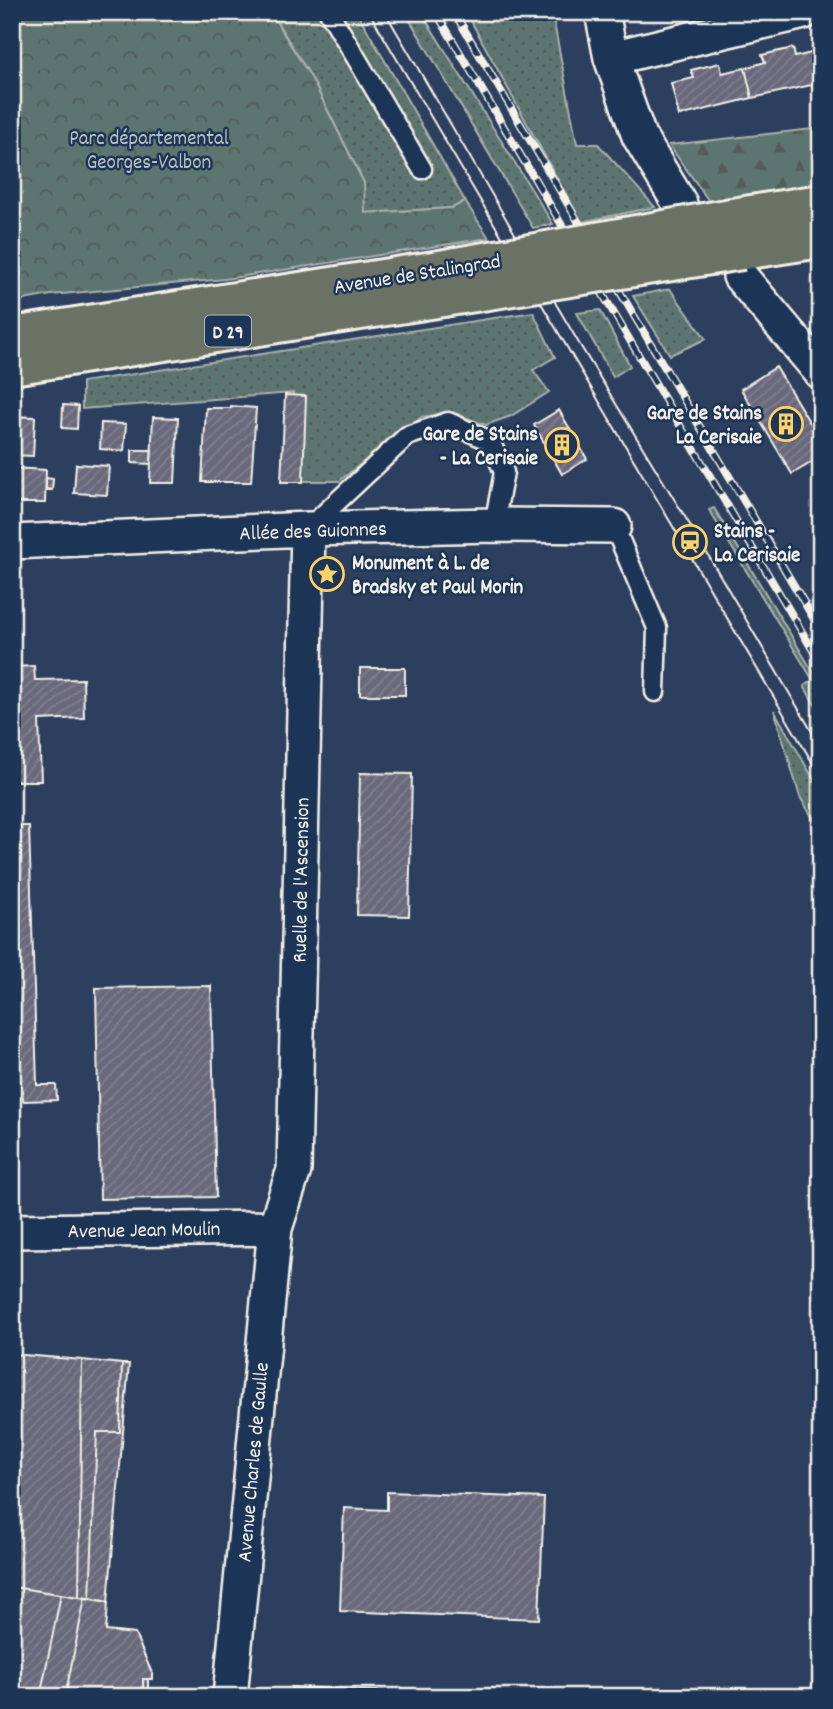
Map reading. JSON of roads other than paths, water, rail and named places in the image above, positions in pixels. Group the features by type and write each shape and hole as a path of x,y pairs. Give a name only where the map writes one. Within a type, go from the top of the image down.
{"main road":[{"name":"Avenue de Stalingrad","path":"738,248 821,205"},
{"name":"Avenue de Stalingrad","path":"12,338 821,238"},
{"name":"Avenue de Stalingrad","path":"12,365 442,284"}],"street":[{"path":"602,12 611,58 639,136 680,204"},
{"path":"611,58 802,12"},
{"path":"738,248 821,372"},
{"name":"Allée des Guionnes","path":"12,542 308,529 494,525 614,526"},
{"name":"Ruelle de l'Ascension","path":"275,1228 294,1170 308,529"},
{"name":"Avenue Jean Moulin","path":"12,1231 275,1228"},
{"name":"Avenue Charles de Gaulle","path":"230,1697 275,1228"}],"lane":[{"path":"329,12 422,169"},
{"path":"308,529 407,436 448,422 490,441 504,472 494,525"},
{"path":"614,526 657,628 655,692"}],"tram line":[{"path":"369,12 821,777"},
{"path":"385,12 580,345 821,747"}],"railway":[{"path":"436,12 821,664"},
{"path":"454,12 821,631"}],"place":[{"name":"Gare de Stains La Cerisaie","path":"786,424"},
{"name":"Gare de Stains - La Cerisaie","path":"562,445"},
{"name":"Stains - La Cerisaie","path":"690,542"},
{"name":"Monument à L. de Bradsky et Paul Morin","path":"327,574"}],"park label":[{"name":"Parc départemental Georges-Valbon","path":"149,149"}]}
